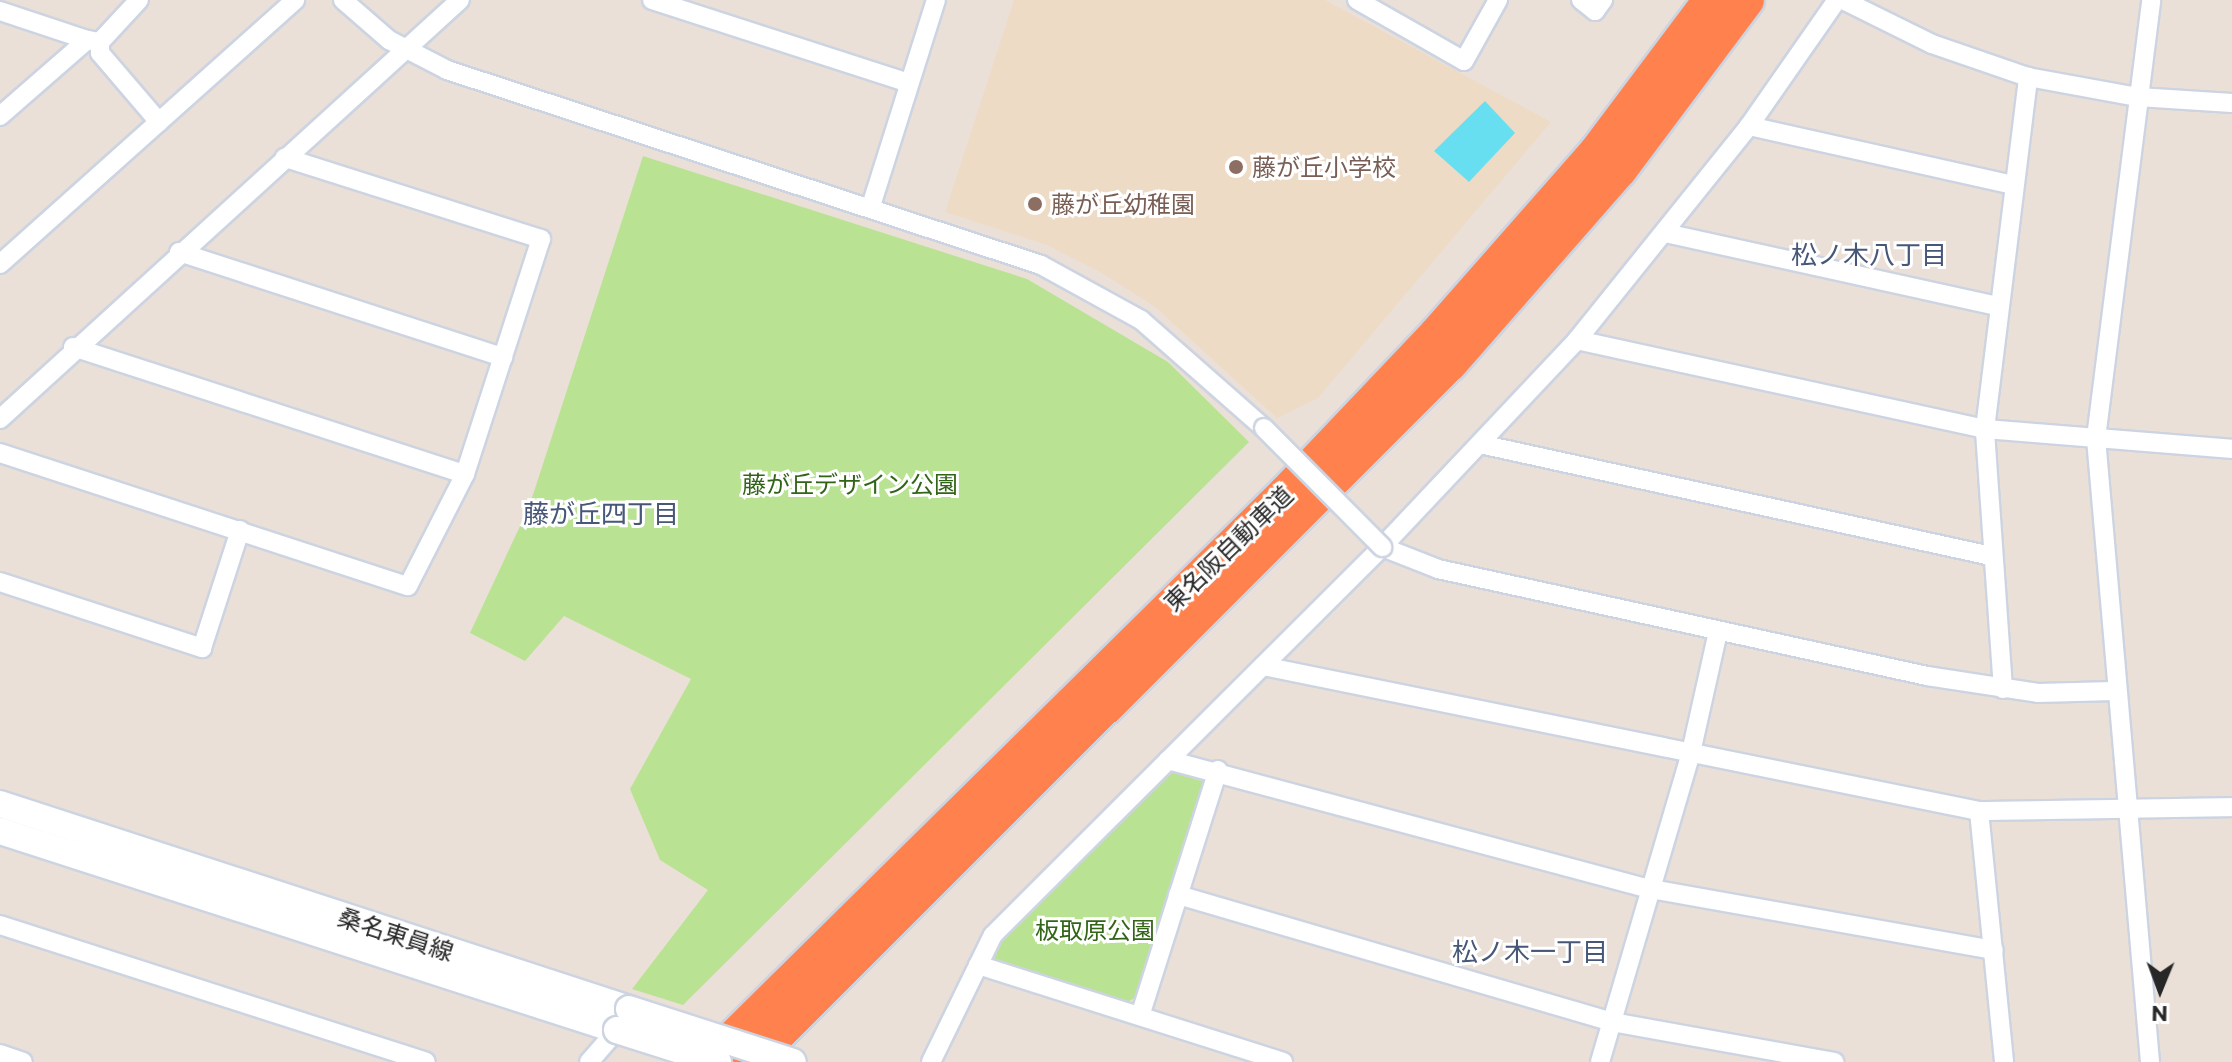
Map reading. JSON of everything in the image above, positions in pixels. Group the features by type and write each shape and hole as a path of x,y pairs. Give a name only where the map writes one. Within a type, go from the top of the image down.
{"highway":[{"name":"東名阪自動車道","path":"708,1062 1436,334 1596,152 1710,0"},
{"name":"東名阪自動車道","path":"750,1062 1450,364 1620,170 1747,0"}],"main road":[{"name":"桑名東員線","path":"0,804 623,1020 718,1062"},
{"name":"桑名東員線","path":"0,831 623,1020 793,1062"}],"street":[{"path":"0,116 139,0"},
{"path":"0,264 295,0"},
{"path":"343,0 405,50 466,78 871,206 1041,265 1110,300 1191,359 1382,547 1438,569 1718,632 2003,689 2114,691"},
{"path":"0,419 73,347 460,0"},
{"path":"652,0 909,83"},
{"path":"871,206 936,0"},
{"path":"1357,0 1464,61 1498,0"},
{"path":"1581,0 1595,11 1603,0"},
{"path":"931,1062 993,935 1382,547 1577,340 1749,126 1840,0 1932,44 2028,77 2138,97 2232,103"},
{"path":"2150,1062 2114,691 2096,438 2151,0"},
{"path":"0,11 93,41 159,122"},
{"path":"2003,689 1991,556 1985,429 2028,77"},
{"path":"1749,126 2014,185"},
{"path":"0,453 408,586 465,474 541,239 285,158"},
{"path":"1665,233 1998,306"},
{"path":"179,252 503,357"},
{"path":"1577,340 1985,429 2232,449"},
{"path":"73,347 465,474"},
{"path":"1480,444 1991,556"},
{"path":"0,582 202,648 240,530"},
{"path":"1600,1062 1690,757 1718,632"},
{"path":"1263,666 1690,757 1979,811 2232,807"},
{"path":"1168,760 1218,770 1651,889 1994,950"},
{"path":"1140,1016 1218,770"},
{"path":"1979,811 2004,1062"},
{"path":"1178,895 1612,1022 1834,1062"},
{"path":"0,925 426,1062"},
{"path":"978,965 1283,1062"},
{"path":"589,1062 623,1020"},
{"path":"0,1054 23,1062"}],"shaded area":[{"name":"藤が丘小学校","path":"1014,0 1325,0 1551,122 1318,398 1277,418 1155,307 1102,273 1047,245 945,212"}],"green space":[{"name":"藤が丘デザイン公園","path":"643,156 1027,279 1168,362 1249,442 683,1005 632,989 708,890 660,860 630,789 691,679 564,616 525,661 470,633 529,507"},
{"name":"板取原公園","path":"1168,771 1205,782 1136,997 1126,1003 995,960 994,948"}],"water":[{"path":"1485,101 1515,133 1469,182 1434,151"}],"place":[{"name":"藤が丘小学校","path":"1236,167"},
{"name":"藤が丘幼稚園","path":"1035,204"}],"district":[{"name":"松ノ木八丁目","path":"1869,254"},
{"name":"藤が丘四丁目","path":"601,513"},
{"name":"松ノ木一丁目","path":"1530,951"}]}
